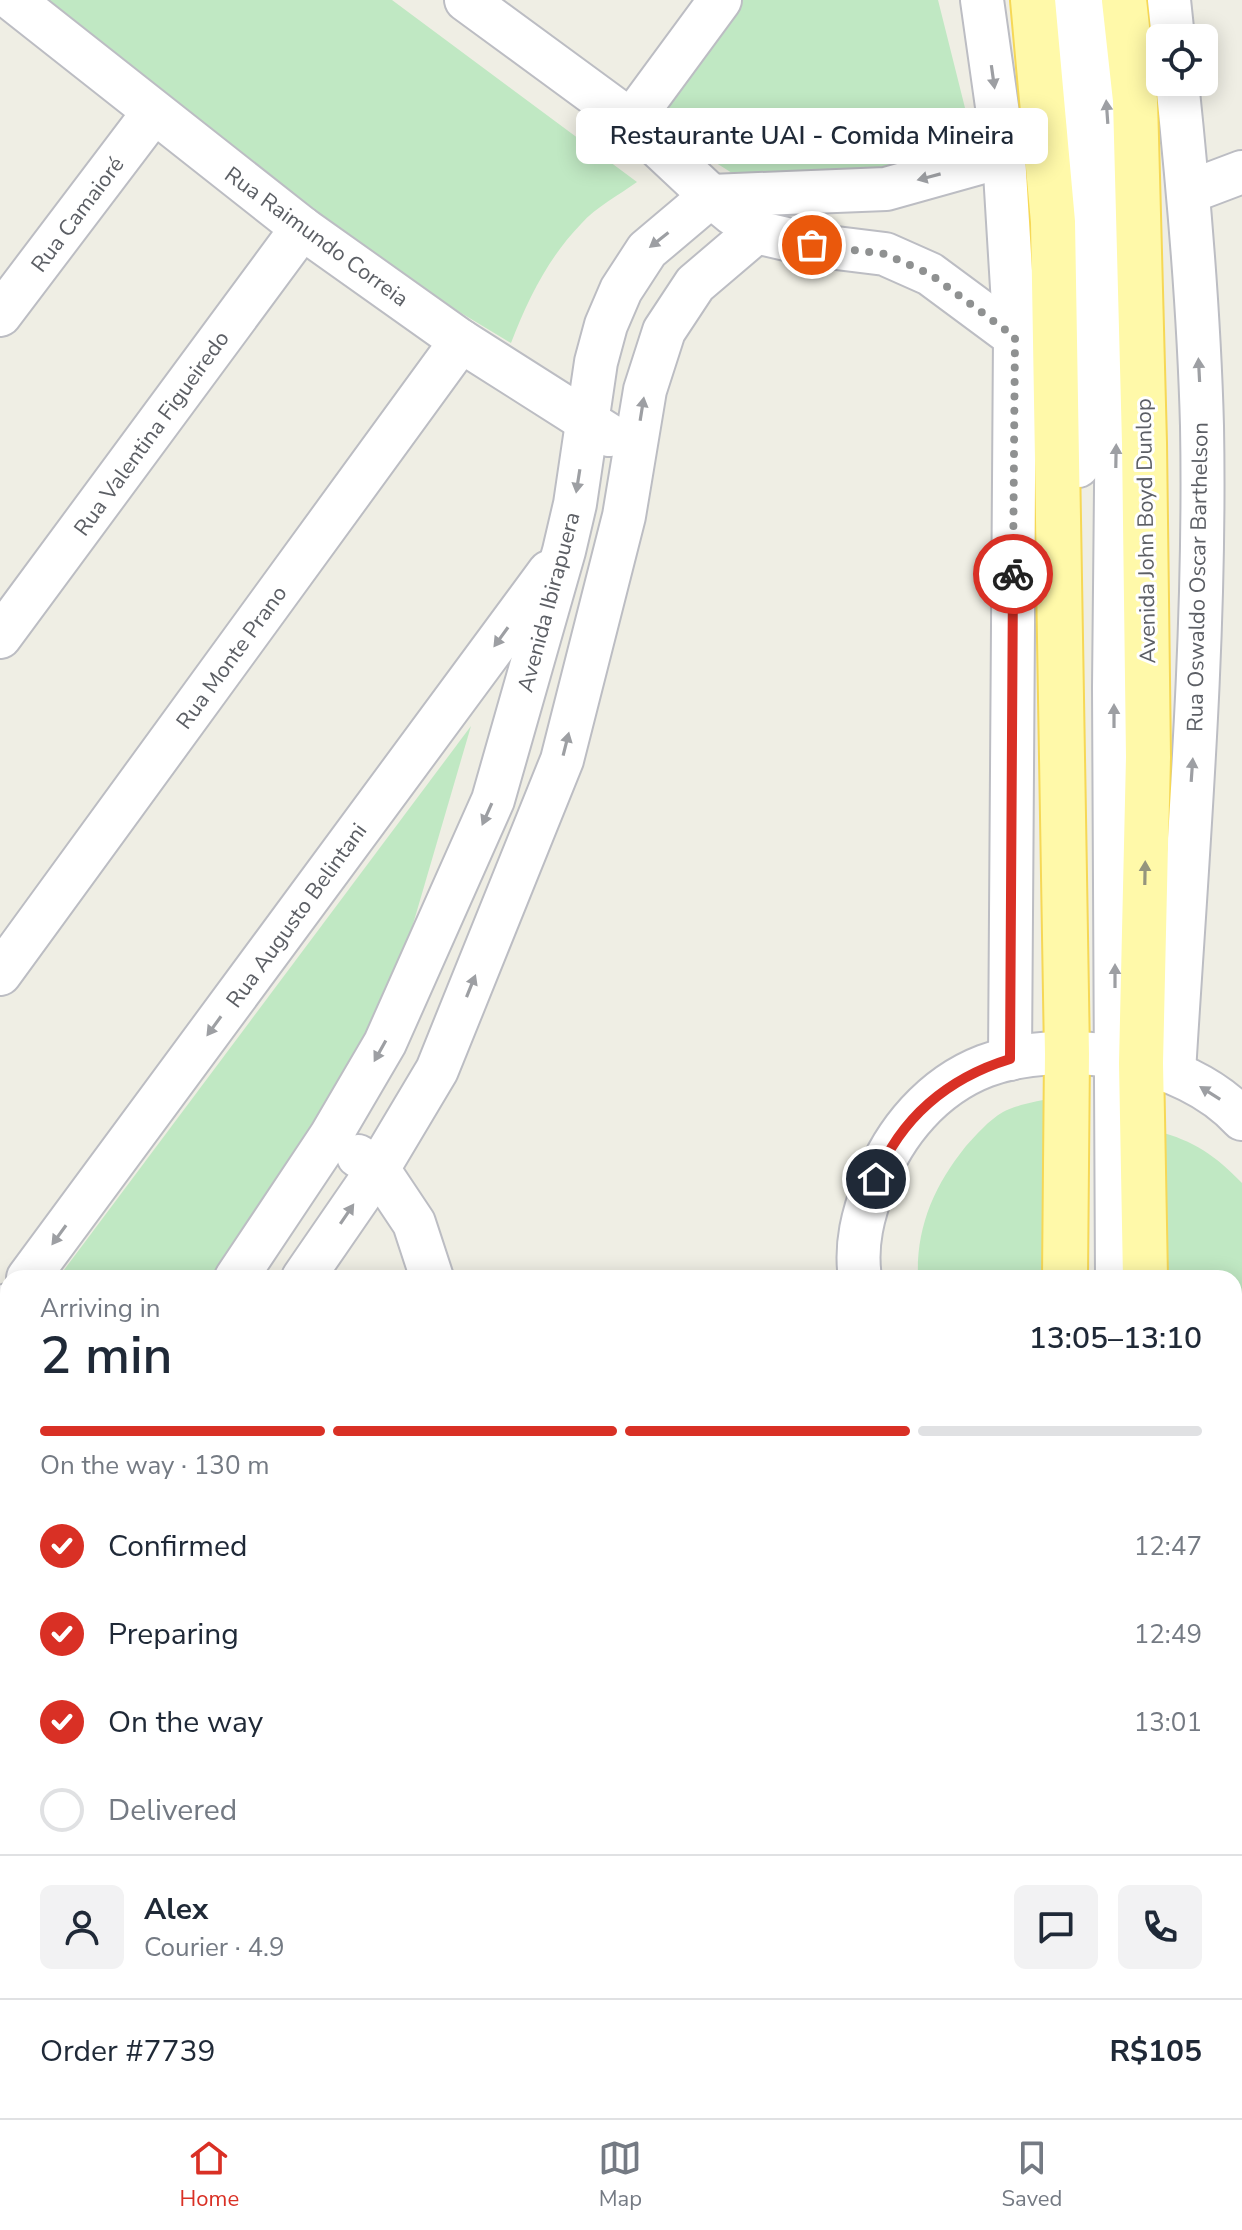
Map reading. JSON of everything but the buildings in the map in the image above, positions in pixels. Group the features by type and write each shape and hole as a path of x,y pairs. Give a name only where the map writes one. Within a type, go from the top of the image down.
{"main road":[{"name":"Avenida John Boyd Dunlop","path":"1033,0 1053,222 1117,1060 1144,1270"},
{"name":"Avenida John Boyd Dunlop","path":"1067,1270 1117,1060 1148,757 1135,100 1124,0"}],"street":[{"name":"Rua Raimundo Correia","path":"13,0 302,228 461,341 635,453"},
{"path":"466,0 631,121 711,196 756,232 812,245 885,254 930,274 1015,337"},
{"path":"631,121 720,0"},
{"path":"982,0 1004,156 1015,337 1010,1059"},
{"path":"1058,0 1072,106 1078,293 1078,696 1117,1060 1087,1270"},
{"path":"1094,0 1106,91 1118,290 1114,688 1117,1270"},
{"path":"1169,0 1172,24"},
{"name":"Rua Oswaldo Oscar Barthelson","path":"1117,1060 1199,653 1202,425 1189,192 1179,96"},
{"name":"Rua Camaioré","path":"0,315 153,113"},
{"path":"711,196 886,189 1004,156"},
{"path":"1189,192 1242,172"},
{"name":"Avenida Ibirapuera","path":"241,1270 330,1137 385,1043 493,800 564,551 575,504 596,362 606,325 621,290 647,250 711,196"},
{"name":"Rua Valentina Figueiredo","path":"0,637 302,228"},
{"path":"309,1270 378,1169 437,1070 562,760 624,516 645,390 664,331 695,284 756,232"},
{"name":"Rua Monte Prano","path":"0,974 461,341"},
{"name":"Rua Augusto Belintani","path":"34,1270 564,551"},
{"path":"854,1270 864,1211 887,1153 921,1109 945,1089 983,1067 1010,1059 1117,1060 1222,1101 1242,1119"},
{"path":"330,1137 378,1169 414,1223 429,1270"}],"green space":[{"path":"22,0 392,0 637,182 594,212 569,237 540,280 511,343 335,237"},
{"path":"737,0 938,0 965,108 905,169 740,178 651,122"},
{"path":"471,726 392,996 225,1270 64,1270"},
{"path":"1057,1097 1059,1270 918,1270 924,1224 945,1176 966,1146 988,1123 1003,1112"},
{"path":"1157,1131 1203,1150 1242,1183 1242,1270 1162,1270"}],"way so far":[{"path":"812,245 885,254 930,274 1015,337 1013,574"}],"place":[{"name":"Restaurante UAI - Comida Mineira","path":"812,245"}],"route":[{"path":"876,1179 887,1153 921,1109 964,1077 1010,1059 1013,574"}]}
